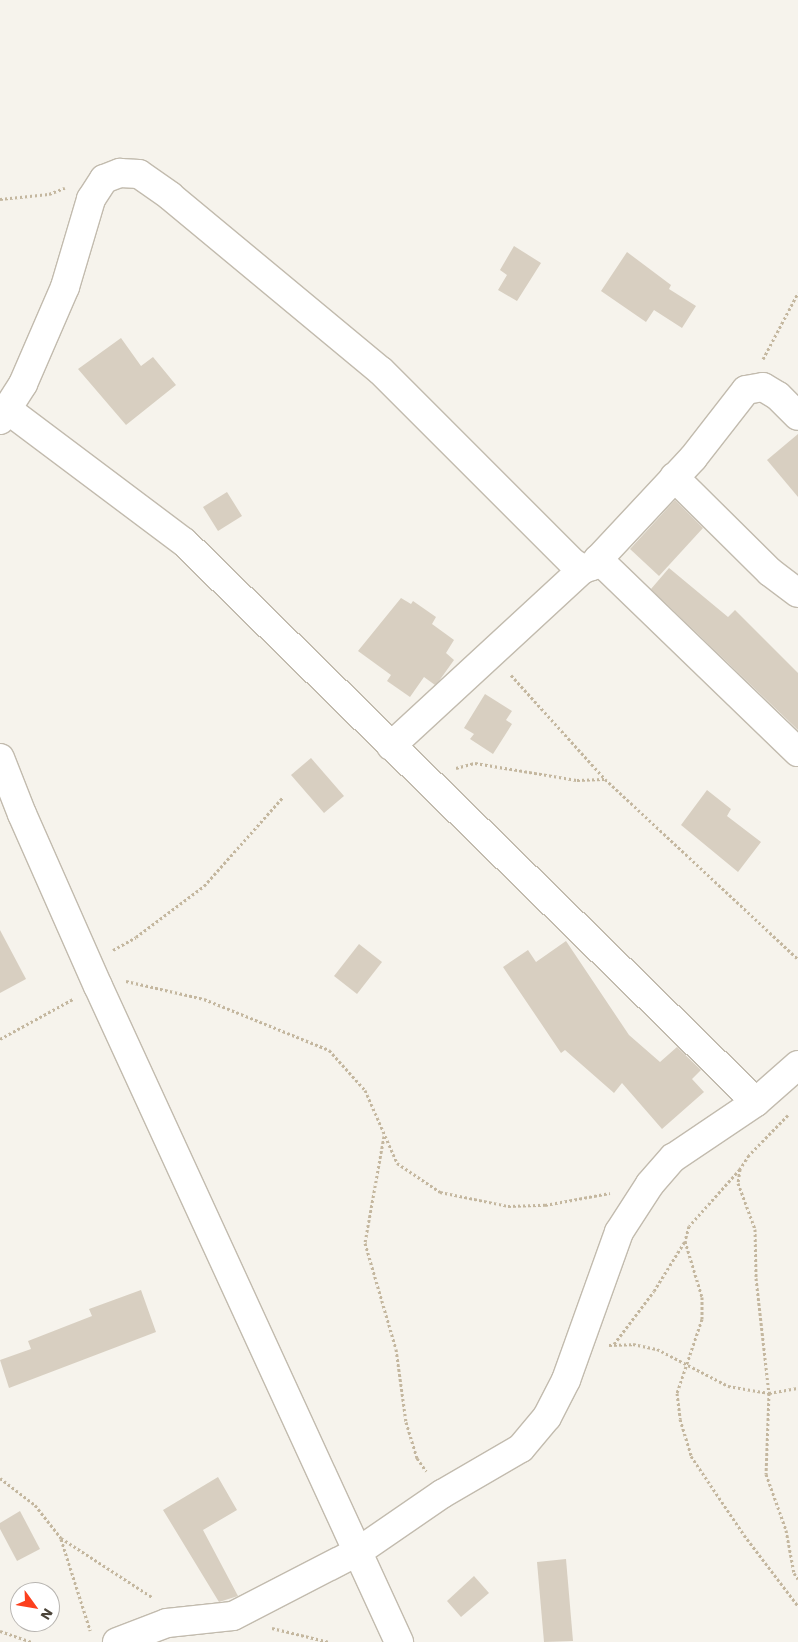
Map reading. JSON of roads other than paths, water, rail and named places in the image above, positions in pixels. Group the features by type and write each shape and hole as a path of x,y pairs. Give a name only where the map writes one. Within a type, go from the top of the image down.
{"street":[{"path":"756,1102 423,780 391,746 184,542 3,410 23,384 65,286 91,199 104,179 120,173 139,174 247,258 381,371 573,563 591,564 798,752"},
{"path":"391,746 591,564 674,476 746,390 763,387 778,396 798,416"},
{"path":"674,476 770,572 798,592"},
{"path":"0,758 22,814 93,975 359,1551 399,1642"},
{"path":"189,1642 225,1617 359,1551 442,1494 521,1448 547,1417 566,1380 619,1232 650,1184 673,1158 756,1102 798,1065"},
{"path":"104,1638 166,1623 225,1617"}]}
